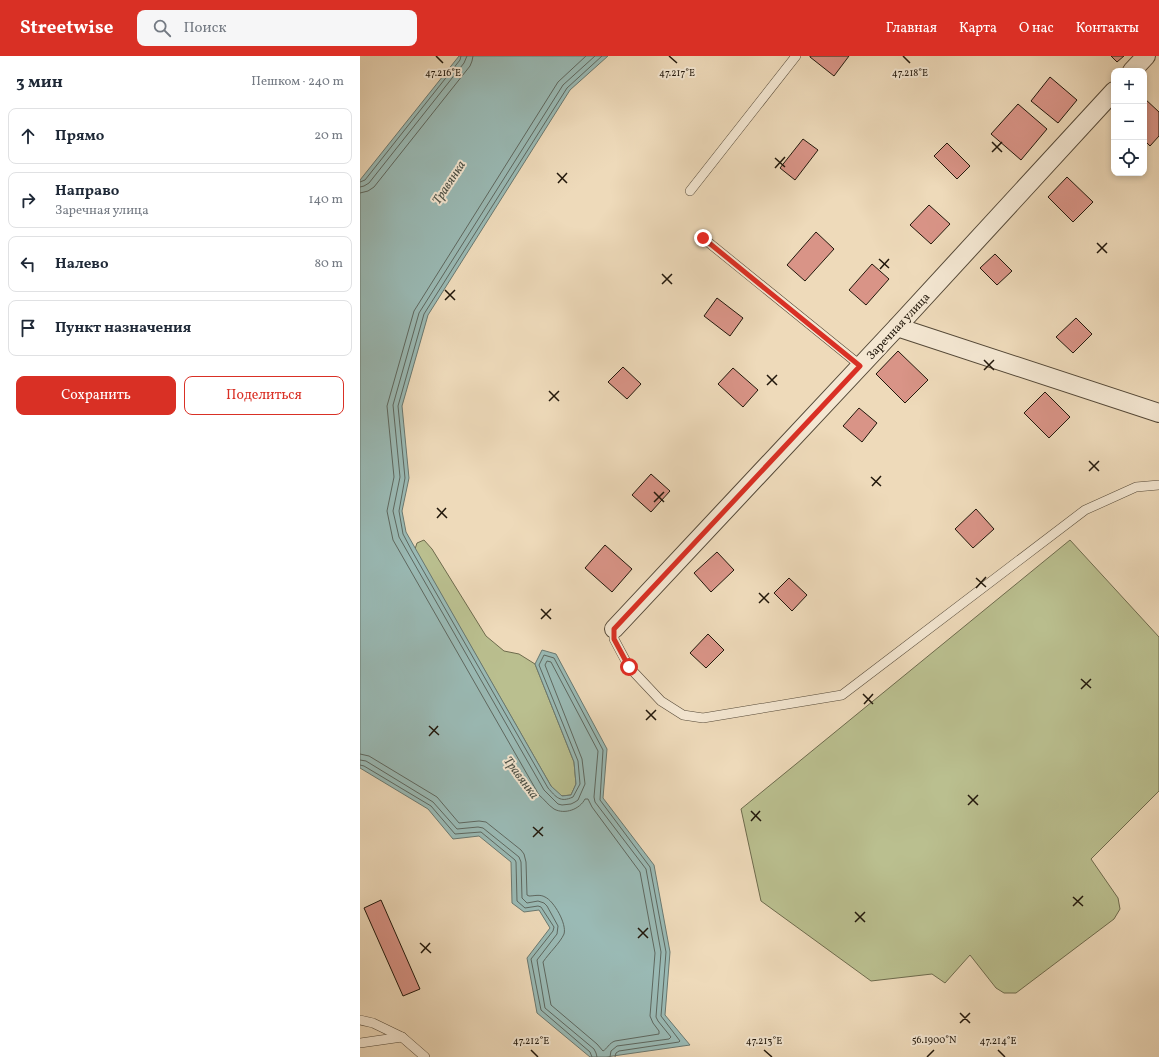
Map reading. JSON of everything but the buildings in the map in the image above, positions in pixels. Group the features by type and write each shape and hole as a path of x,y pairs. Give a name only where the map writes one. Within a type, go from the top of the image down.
{"street":[{"path":"1135,68 1146,56"},
{"name":"Заречная улица","path":"614,629 1111,94"},
{"path":"897,326 1159,413"}],"lane":[{"path":"690,191 796,56"},
{"path":"703,238 860,366"},
{"path":"614,629 614,639 629,667 661,701 683,715 703,718 842,695 1085,510 1136,487 1159,485"},
{"path":"360,1020 373,1023 402,1037 425,1057"},
{"path":"360,1043 402,1037"}],"green space":[{"path":"424,540 432,549 486,636 504,651 519,654 535,664 574,762 576,784 571,795 561,796 551,786 415,549 417,543"},
{"path":"1070,540 1159,637 1159,791 1091,859 1118,898 1120,909 1114,919 1016,993 1004,993 996,988 970,955 945,983 932,974 871,981 761,901 741,809"}],"water":[{"name":"Травянка","path":"459,56 608,56 570,90 428,315 402,406 409,478 402,511 406,532 551,786 562,796 571,795 576,784 574,762 535,664 542,650 556,654 607,749 603,798 654,865 670,952 665,1015 690,1045 606,1057 590,1057 537,1013 527,958 550,928 539,910 524,912 512,903 511,862 479,836 453,839 428,809 360,768 360,180"}],"route":[{"path":"629,667 614,639 614,629 860,366 703,238"}]}
